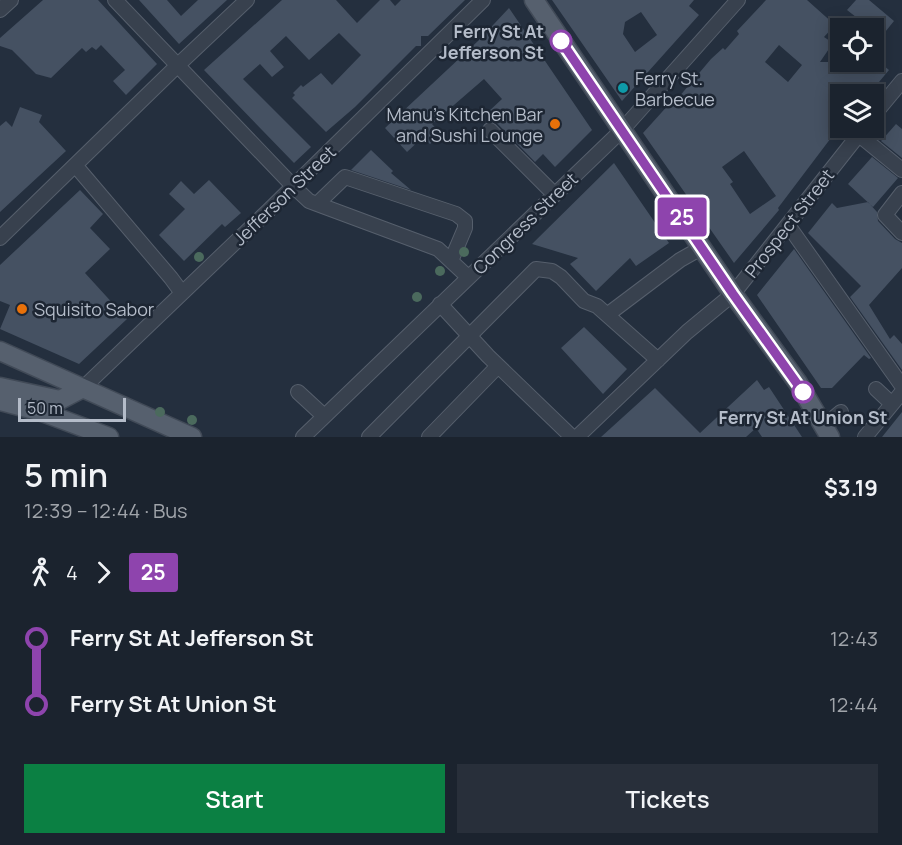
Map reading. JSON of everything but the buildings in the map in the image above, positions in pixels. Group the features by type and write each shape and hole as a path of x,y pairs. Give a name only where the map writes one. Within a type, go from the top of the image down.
{"main road":[{"path":"534,0 733,294 798,383 827,432"},
{"path":"0,351 192,437"},
{"path":"0,387 60,400 82,388"},
{"path":"0,401 60,418 109,437"}],"street":[{"path":"0,10 11,0"},
{"path":"115,0 309,201 438,249 468,277"},
{"path":"0,238 247,0"},
{"name":"Jefferson Street","path":"82,388 483,0"},
{"name":"Congress Street","path":"303,437 622,130 738,0"},
{"path":"884,103 902,81"},
{"path":"490,130 554,194"},
{"name":"Prospect Street","path":"577,437 687,332 733,294 856,138"},
{"path":"868,138 902,170"},
{"path":"75,165 182,293"},
{"path":"318,204 345,177 456,214 465,221 465,228 451,261"},
{"path":"902,193 885,215 902,232"},
{"path":"788,225 902,386"},
{"path":"607,315 680,260 703,247"},
{"path":"369,437 536,269 552,272 561,277 584,301 597,306 658,360"},
{"path":"440,304 469,337 572,437"},
{"path":"429,437 498,366"},
{"path":"876,389 892,404"},
{"path":"298,392 324,416"},
{"path":"865,437 902,392"},
{"path":"827,432 841,412"}],"bus line":[{"name":"25","path":"561,41 733,294 803,392"}],"place":[{"name":"Ferry St At Jefferson St","path":"561,41"},
{"name":"Ferry St. Barbecue","path":"623,88"},
{"name":"Manu's Kitchen Bar and Sushi Lounge","path":"555,124"},
{"name":"Squisito Sabor","path":"22,309"},
{"name":"Ferry St At Union St","path":"803,392"}]}
